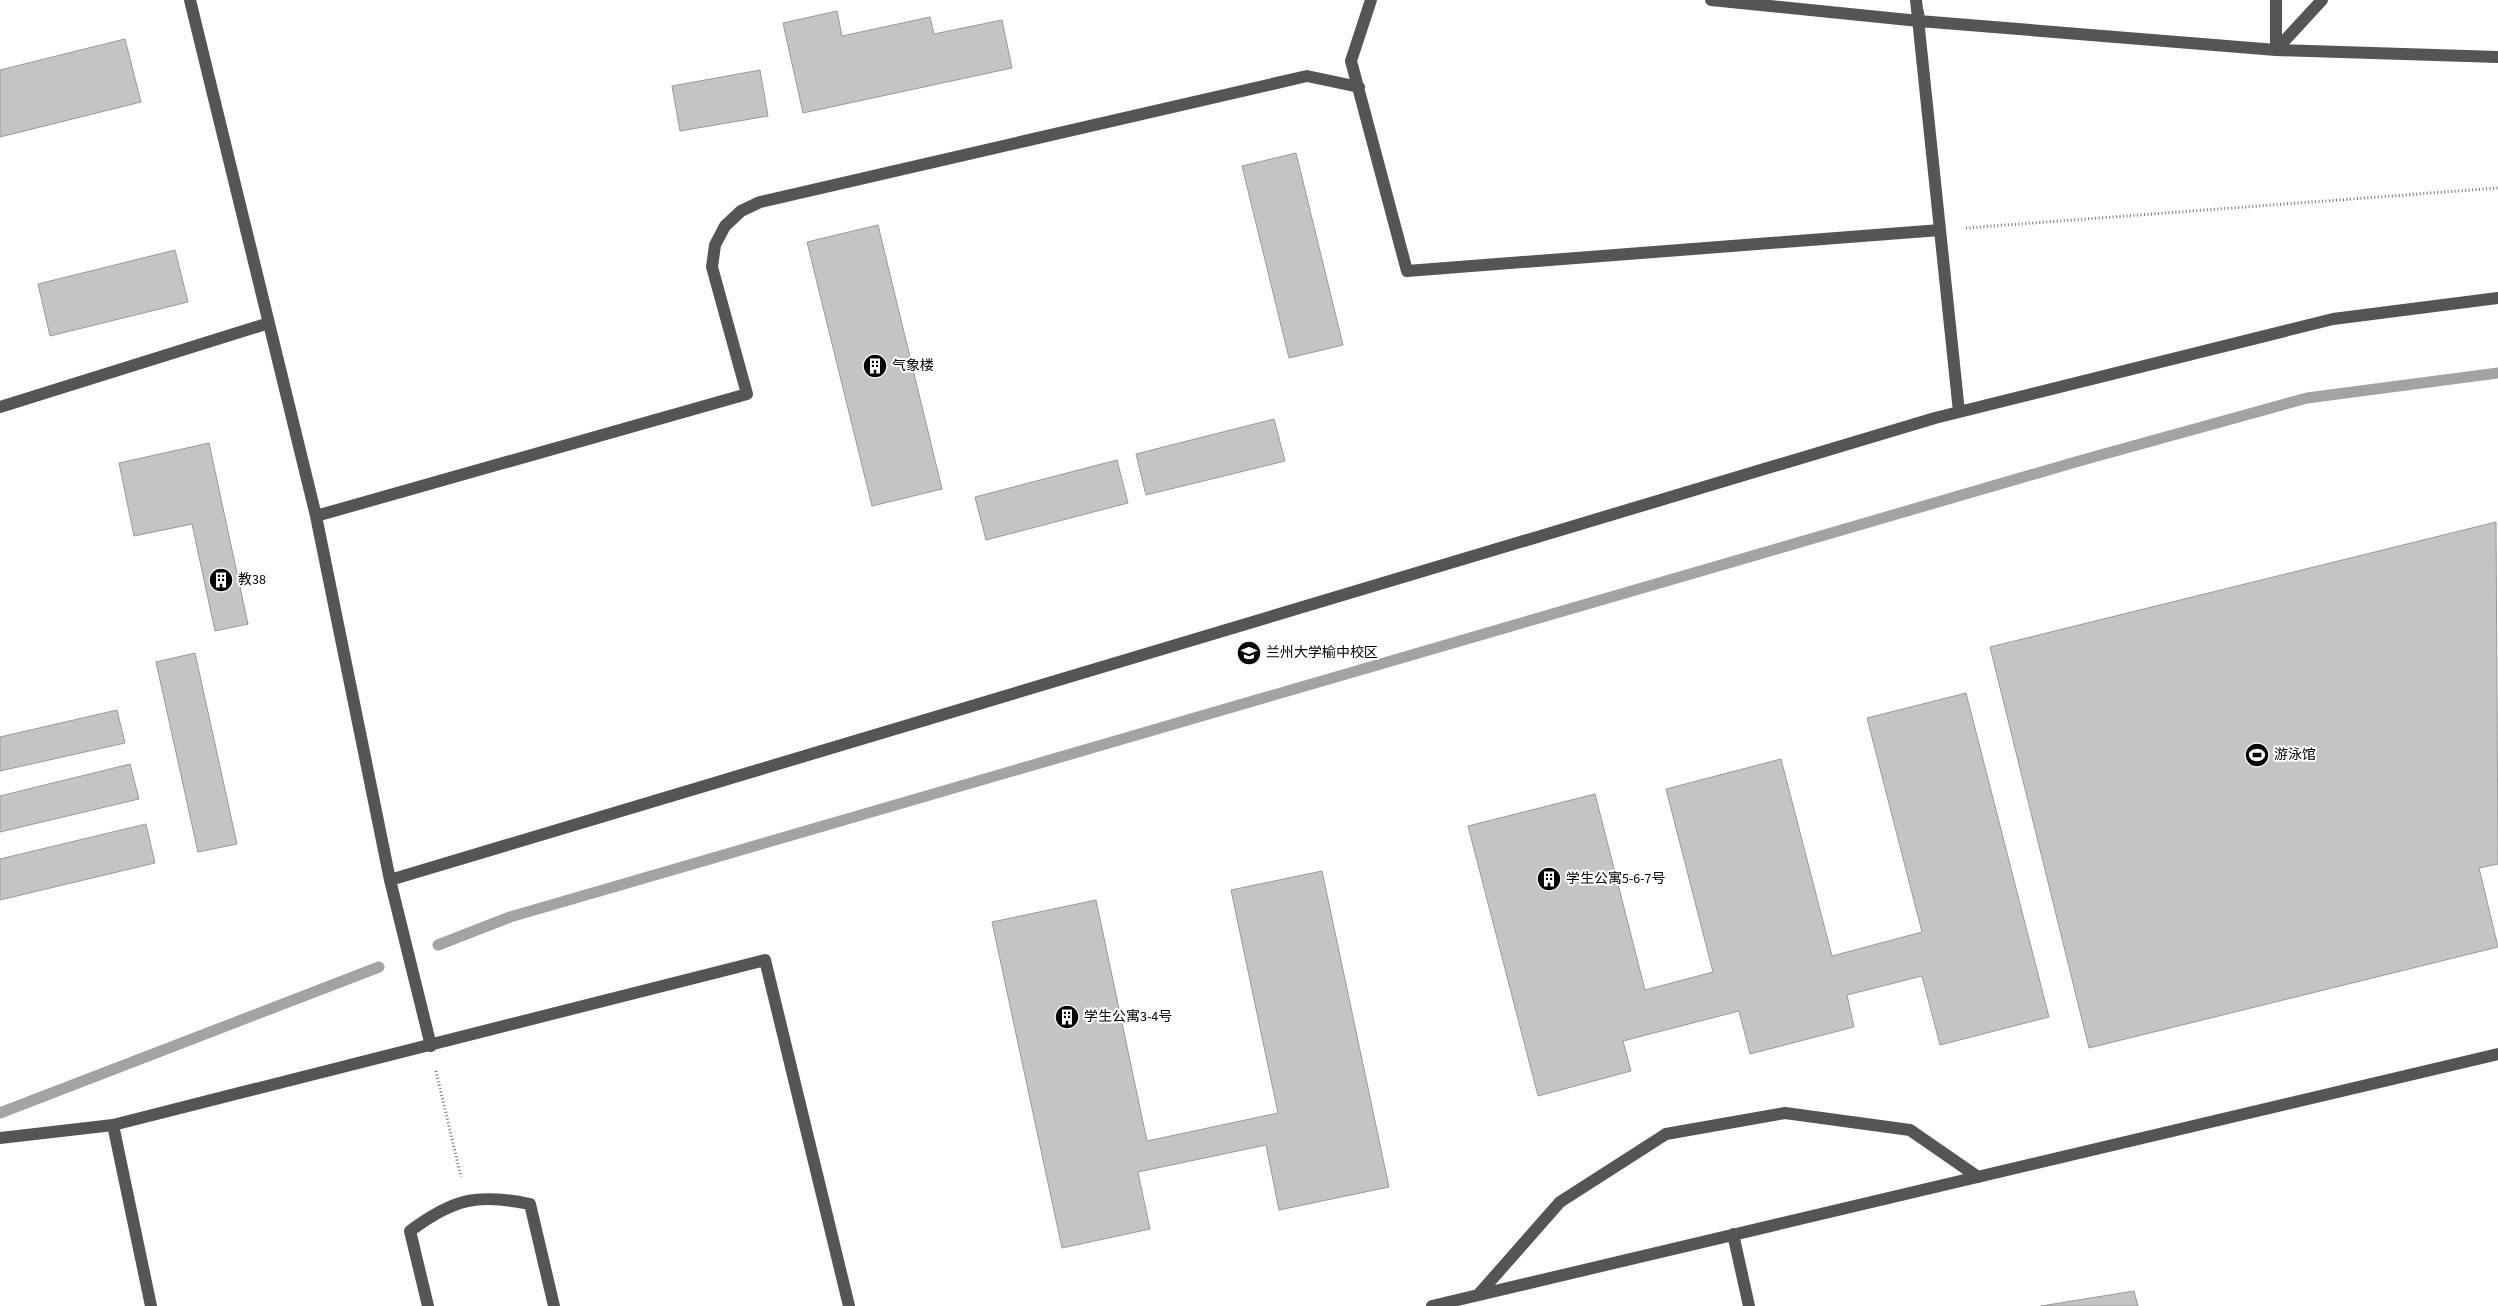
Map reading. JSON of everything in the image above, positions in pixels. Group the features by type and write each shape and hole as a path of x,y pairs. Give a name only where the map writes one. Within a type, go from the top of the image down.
{"lane":[{"path":"190,0 316,516 390,880 431,1046"},
{"path":"1371,0 1351,61 1407,271 1940,230"},
{"path":"1711,0 1919,21 2276,50 2498,56"},
{"path":"1917,0 1959,412"},
{"path":"2276,0 2276,50"},
{"path":"2276,50 2322,0"},
{"path":"316,516 747,394 712,267 715,245 725,226 741,211 760,202 1306,76 1358,87"},
{"path":"390,880 1959,412 2333,319 2498,298"},
{"path":"0,406 269,323"},
{"path":"0,1138 113,1125 766,960 849,1306"},
{"path":"1432,1306 2498,1054"},
{"path":"1479,1294 1560,1202 1666,1134 1785,1113 1910,1130 1978,1177"},
{"path":"113,1125 151,1306"},
{"path":"428,1306 410,1231 436,1211 466,1200 498,1198 530,1204 554,1306"},
{"path":"1733,1234 1749,1306"}],"path":[{"path":"1940,230 2498,188"},
{"path":"431,1046 466,1200"}],"building":[{"path":"837,11 842,36 930,17 934,34 1002,20 1012,68 803,113 783,23"},
{"path":"125,39 141,102 0,137 0,70"},
{"path":"760,70 768,116 680,131 672,86"},
{"path":"1296,153 1343,345 1289,358 1242,166"},
{"name":"气象楼","path":"878,225 942,489 872,506 807,242"},
{"path":"175,250 188,302 50,336 38,284"},
{"path":"1274,419 1285,461 1146,495 1136,454"},
{"name":"教38","path":"209,443 248,624 215,631 192,524 134,536 119,463"},
{"path":"1117,460 1128,503 986,540 975,497"},
{"name":"游泳馆","path":"2496,522 2498,864 2479,868 2498,947 2089,1048 1990,647"},
{"path":"195,653 237,844 198,852 156,662"},
{"name":"学生公寓5-6-7号","path":"1966,693 2049,1017 1940,1045 1922,976 1847,995 1854,1027 1750,1054 1739,1011 1623,1041 1631,1071 1538,1096 1468,826 1595,794 1645,990 1713,972 1666,789 1781,759 1832,956 1922,932 1867,718"},
{"path":"117,710 125,743 0,771 0,737"},
{"path":"130,764 139,799 0,832 0,796"},
{"path":"146,824 155,863 0,900 0,859"},
{"name":"学生公寓3-4号","path":"1322,871 1389,1187 1279,1210 1266,1145 1138,1172 1150,1229 1062,1248 992,922 1096,900 1147,1141 1278,1113 1231,890"},
{"path":"2134,1291 2138,1306 2041,1306"}],"waterway":[{"path":"438,945 510,917 2079,461 2307,398 2498,373"},
{"path":"0,1113 379,967"}],"place":[{"name":"气象楼","path":"875,366"},
{"name":"教38","path":"221,580"},
{"name":"兰州大学榆中校区","path":"1249,653"},
{"name":"游泳馆","path":"2257,755"},
{"name":"学生公寓5-6-7号","path":"1549,879"},
{"name":"学生公寓3-4号","path":"1067,1017"}]}
